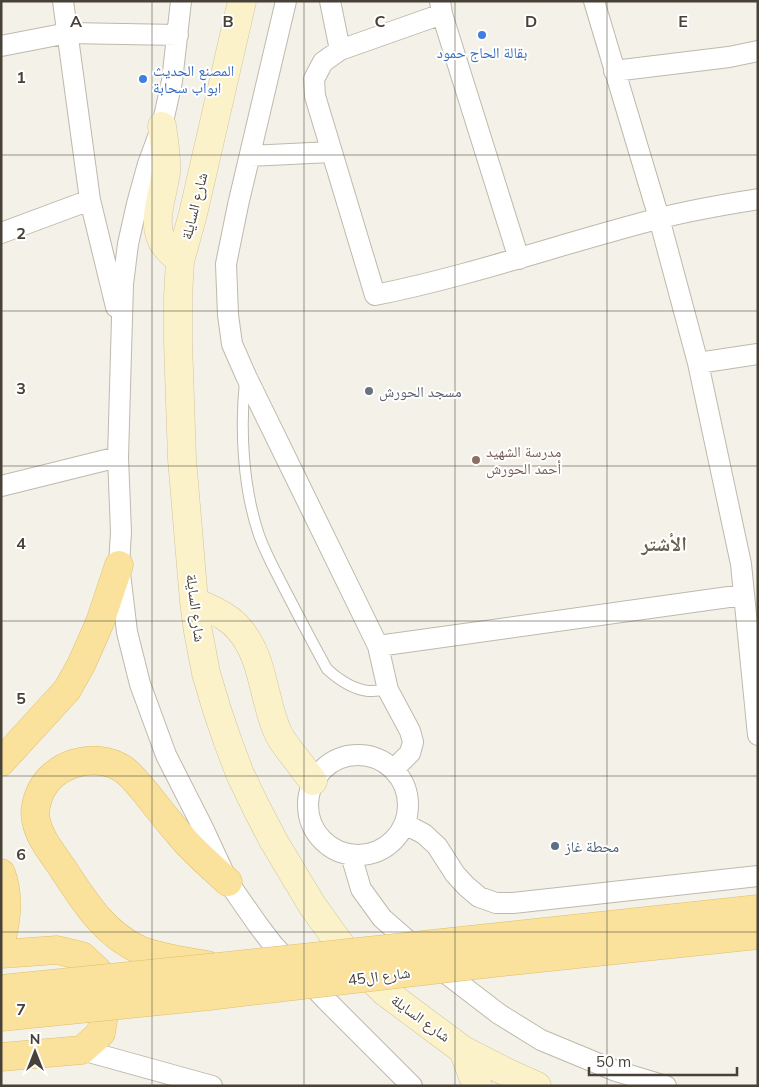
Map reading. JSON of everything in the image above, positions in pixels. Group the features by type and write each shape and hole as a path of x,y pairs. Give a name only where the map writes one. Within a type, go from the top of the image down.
{"main road":[{"name":"شارع السايلة","path":"242,1 193,214 180,261 178,342 182,459 194,601 204,664 217,710 240,774 273,840 312,905 350,958 385,992 463,1050 537,1086"},
{"path":"162,126 166,173 157,224 160,236 166,247 180,261"},
{"path":"1,762 67,690 81,666 100,622 119,565"},
{"path":"194,601 227,618 239,628 248,641 255,655 275,728 281,740 303,770 314,781"},
{"path":"218,967 178,960 140,950 118,938 103,924 86,904 39,832 35,819 40,792 58,771 70,764 97,760 111,763 123,769 134,778 181,836 228,882"},
{"path":"1,873 6,895 6,914 1,941"},
{"name":"شارع ال45","path":"1,988 218,967 758,909"},
{"name":"شارع ال45","path":"1,1018 209,996 475,964 758,935"},
{"path":"1,954 57,950 82,956 99,972 106,1002 101,1033 82,1050 1,1056"},
{"path":"463,1050 478,1086"}],"street":[{"path":"63,1 90,200 121,326"},
{"path":"181,1 172,81 162,126 136,204 124,276 118,457 121,532 119,565 127,632 140,684 166,755 228,882 274,946 412,1086"},
{"path":"286,1 226,264 226,292 232,344 378,646 388,690 410,731 412,742 410,753 394,769"},
{"path":"330,1 340,50"},
{"path":"595,2 659,218 749,563 744,595 758,735"},
{"path":"519,259 441,8 340,50 323,62 314,79 315,96 375,295 410,288 519,259 659,218 758,199"},
{"path":"1,46 68,33 178,35"},
{"path":"614,71 729,57 758,51"},
{"path":"250,156 331,152"},
{"path":"1,232 90,200"},
{"path":"698,363 758,354"},
{"path":"1,486 118,457"},
{"path":"378,646 744,595"},
{"path":"351,755 366,755 381,760 394,769 403,781 408,795 408,810 405,824 398,836 377,851 364,855 351,855 338,851 326,844 317,834 310,821 308,808 309,794 314,781 323,768 336,760 351,755"},
{"path":"405,824 424,834 437,846 466,886 479,897 496,903 513,903 758,876"},
{"path":"351,855 362,889 382,918 439,968 499,1014 541,1040 616,1072 666,1086"},
{"path":"82,1050 212,1086"}],"lane":[{"path":"246,376 242,405 248,491 258,533 273,567 327,669 338,679 353,687 368,691 388,690"}],"place":[{"name":"بقالة الحاج حمود","path":"482,35"},
{"name":"المصنع الحديث ابواب سحابة","path":"143,79"},
{"name":"مسجد الحورش","path":"369,391"},
{"name":"مدرسة الشهيد أحمد الحورش","path":"476,460"},
{"name":"محطة غاز","path":"555,846"}],"district":[{"name":"الأشتر","path":"664,543"}]}
